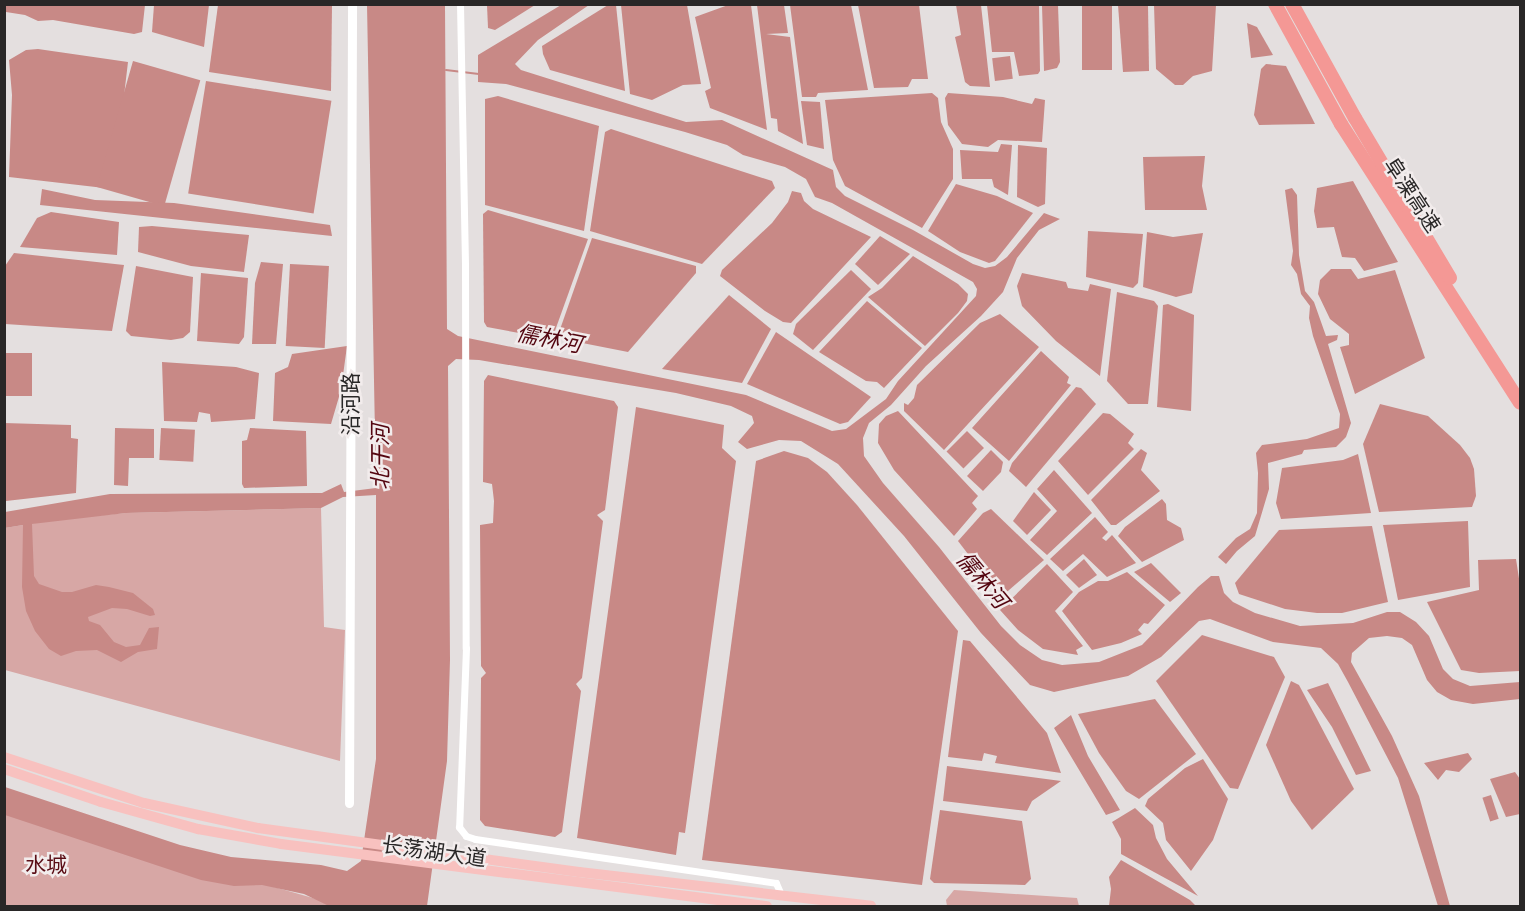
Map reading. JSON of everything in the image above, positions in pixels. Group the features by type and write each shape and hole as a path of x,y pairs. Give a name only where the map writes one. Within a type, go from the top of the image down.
{"highway":[{"name":"阜溧高速","path":"1275,4 1341,124 1521,403"},
{"name":"阜溧高速","path":"1292,4 1379,158 1480,328 1521,388"}],"main road":[{"name":"长荡湖大道","path":"4,757 144,803 348,846 767,906"},
{"name":"长荡湖大道","path":"4,769 101,802 198,829 281,844 348,846"},
{"name":"长荡湖大道","path":"450,860 871,906"}],"street":[{"name":"沿河路","path":"349,802 352,4"},
{"path":"460,4 465,265 465,648 459,827 466,836 475,838 776,883 781,895"}],"green space":[{"path":"321,508 324,627 345,630 340,761 5,670 5,528 59,519 126,513"},
{"name":"水城","path":"5,810 341,906 5,906"},
{"path":"954,890 1077,898 1079,906 947,906 946,900"}],"water":[{"path":"5,4 145,5 142,32 134,34 53,20 38,21 25,15 6,12"},
{"path":"487,4 535,5 495,30 488,28"},
{"path":"731,4 751,5 767,130 710,108 705,91 711,88 695,17"},
{"path":"154,5 209,5 204,47 152,32"},
{"path":"218,5 332,5 331,91 209,72"},
{"name":"北干河","path":"367,5 445,5 447,329 458,336 746,395 832,431 846,429 886,399 898,381 976,296 977,289 973,282 832,203 815,197 806,179 785,167 743,155 727,145 685,132 506,84 478,82 478,55 561,5 589,5 538,40 515,64 521,70 686,122 722,120 833,170 836,187 845,196 913,230 973,264 985,268 995,266 1007,257 1044,213 1060,219 1039,230 1017,258 1003,292 981,316 926,366 891,405 869,423 863,438 864,456 883,483 939,547 1001,626 1020,645 1042,660 1062,665 1099,662 1142,645 1198,587 1211,576 1219,576 1224,593 1233,602 1255,613 1300,626 1353,623 1387,612 1400,612 1416,622 1429,636 1443,669 1453,679 1470,686 1520,682 1520,699 1473,704 1451,700 1437,692 1427,680 1412,645 1402,638 1387,636 1369,638 1352,653 1351,662 1392,736 1419,796 1450,906 1438,906 1398,778 1338,664 1321,648 1273,642 1210,619 1199,621 1161,657 1128,676 1054,692 1030,685 981,633 904,536 838,464 801,441 779,440 747,449 738,442 754,423 752,416 731,406 676,393 479,360 456,359 448,366 450,660 447,761 427,906 329,906 304,894 262,885 234,886 201,880 5,815 5,787 180,845 231,857 321,865 347,871 361,861 376,759 376,495 343,497 321,508 126,513 32,524 34,576 39,584 62,592 72,592 96,585 109,587 133,593 153,609 155,615 150,616 127,609 112,608 88,617 89,621 100,625 114,642 126,647 140,645 149,628 159,627 157,649 138,652 121,662 97,650 76,651 61,656 49,649 35,631 26,611 22,587 23,525 5,528 5,512 110,494 322,493 341,484 344,492 376,488"},
{"path":"608,5 616,5 625,91 550,70 543,54 542,46"},
{"path":"621,5 687,5 701,84 683,85 652,100 630,94"},
{"path":"757,5 784,5 788,33 766,34 790,37 803,144 778,131 777,119 771,118"},
{"path":"790,5 851,5 868,90 818,93 816,97 802,97"},
{"path":"858,5 919,5 928,79 912,79 908,87 874,88"},
{"path":"956,5 981,5 990,87 970,86 965,82 955,37 961,35"},
{"path":"987,5 1039,5 1040,71 1038,74 1019,76 1014,52 992,52"},
{"path":"1042,5 1058,5 1060,62 1057,68 1044,71"},
{"path":"1082,5 1112,5 1112,70 1082,70"},
{"path":"1118,5 1148,5 1149,71 1123,72"},
{"path":"1154,5 1216,5 1212,71 1193,76 1183,85 1175,85 1156,69"},
{"path":"1247,23 1257,27 1273,55 1251,58"},
{"path":"38,49 128,62 113,189 9,177 12,95 9,60 26,50"},
{"path":"1010,56 1013,79 995,81 992,58"},
{"path":"133,61 200,80 164,206 97,187"},
{"path":"1266,64 1286,66 1315,124 1259,125 1254,115 1261,69"},
{"path":"206,81 331,101 314,213 188,194"},
{"path":"932,93 938,98 941,122 953,149 953,179 922,228 845,186 833,160 825,100"},
{"path":"948,93 1003,97 1032,104 1035,98 1045,100 1042,142 998,140 988,147 962,144 948,125 945,98"},
{"path":"498,96 599,126 584,231 485,205 485,99"},
{"path":"801,101 820,102 824,149 807,145"},
{"path":"611,129 772,181 775,188 702,264 590,231 605,132"},
{"path":"1001,144 1012,145 1008,195 994,187 992,179 962,179 960,150 998,152"},
{"path":"1018,145 1047,148 1045,204 1038,207 1017,197"},
{"path":"1205,156 1202,186 1207,210 1145,210 1143,157"},
{"path":"1353,181 1398,262 1364,271 1355,258 1342,257 1334,227 1317,228 1314,211 1317,188"},
{"path":"956,184 997,196 1033,213 995,261 989,263 960,252 928,231"},
{"path":"1292,188 1297,195 1299,255 1305,291 1314,302 1326,336 1338,335 1337,340 1328,344 1351,423 1346,437 1336,447 1304,450 1302,454 1268,463 1269,489 1255,536 1226,564 1218,557 1236,538 1250,529 1257,513 1256,453 1262,445 1307,439 1339,428 1340,414 1313,336 1309,318 1310,306 1301,294 1297,274 1291,265 1293,251 1285,190"},
{"path":"42,189 95,200 174,203 330,225 332,236 40,205"},
{"path":"792,191 801,193 804,201 813,209 871,237 791,323 783,322 765,311 720,276 722,270 772,223 788,202"},
{"path":"488,210 588,239 552,339 487,327 484,322 483,214"},
{"path":"51,212 119,222 117,255 20,247 37,218"},
{"path":"152,226 249,235 244,272 191,266 138,252 139,227"},
{"path":"1088,231 1143,234 1138,283 1133,288 1086,277"},
{"path":"1147,232 1173,237 1203,233 1192,293 1176,297 1143,287"},
{"path":"880,236 910,254 878,285 855,264"},
{"path":"592,238 696,266 696,273 628,352 557,338"},
{"path":"14,253 124,265 112,331 5,324 5,266"},
{"path":"913,256 958,284 968,294 967,301 958,313 925,346 868,297 882,288"},
{"path":"261,262 283,264 276,344 252,344 255,283"},
{"path":"290,264 329,266 325,348 286,346"},
{"path":"136,266 193,277 190,332 183,338 171,340 131,336 126,331"},
{"path":"1331,269 1351,269 1358,279 1395,270 1425,358 1355,394 1340,347 1349,345 1349,334 1330,319 1318,294 1320,280"},
{"path":"851,270 871,289 813,350 793,334 796,324"},
{"path":"201,273 248,278 244,337 239,344 197,341"},
{"path":"1022,273 1066,282 1068,288 1088,291 1090,284 1111,289 1100,376 1056,341 1022,306 1017,286"},
{"path":"1117,292 1154,301 1158,306 1148,404 1128,404 1107,381"},
{"path":"729,295 771,329 742,383 662,369"},
{"path":"867,301 922,348 884,388 877,382 866,381 819,352"},
{"path":"1168,304 1194,315 1191,411 1157,407 1163,305"},
{"path":"1000,314 1039,347 944,450 904,411 904,403 908,405 914,398 917,385 980,323"},
{"path":"776,332 871,397 848,422 840,424 747,384"},
{"path":"347,346 341,390 331,424 273,421 275,373 288,367 292,354"},
{"path":"1041,351 1069,377 1067,383 1071,385 1009,461 972,428"},
{"path":"4,353 32,353 32,396 4,396"},
{"path":"162,362 236,367 259,373 255,419 211,422 210,414 199,412 197,422 164,421"},
{"path":"488,375 614,401 618,407 605,510 597,515 603,521 582,678 576,684 581,691 562,832 555,837 485,826 480,820 481,678 486,673 481,666 480,525 493,523 494,501 492,484 483,482 484,381"},
{"path":"1076,387 1081,388 1096,404 1026,487 1009,471 1012,463"},
{"path":"1380,404 1428,416 1460,445 1470,458 1474,469 1476,496 1472,507 1379,512 1363,444"},
{"path":"636,407 724,425 722,448 736,461 685,833 679,832 676,855 577,838"},
{"path":"898,411 978,496 972,503 977,509 954,536 894,470 878,443 879,424 886,416"},
{"path":"1103,413 1110,414 1134,434 1128,443 1134,449 1088,495 1058,461"},
{"path":"4,423 71,425 71,438 78,439 76,493 6,501"},
{"path":"115,428 154,429 154,458 129,458 128,486 114,485"},
{"path":"161,428 195,430 193,462 159,460"},
{"path":"250,428 306,431 307,486 244,488 242,484 242,441 247,440"},
{"path":"967,431 984,448 963,468 946,452"},
{"path":"1141,449 1147,453 1141,470 1160,491 1116,525 1111,525 1091,500"},
{"path":"991,450 1003,462 1001,472 983,491 967,476"},
{"path":"784,451 808,458 827,472 857,505 958,631 922,885 702,860 756,461"},
{"path":"1358,454 1371,513 1281,519 1276,503 1282,468 1343,460"},
{"path":"1054,470 1092,513 1047,555 1030,540 1057,511 1037,489"},
{"path":"1034,492 1051,510 1027,535 1013,521"},
{"path":"1162,499 1166,504 1167,520 1181,528 1184,540 1142,562 1118,536 1125,527"},
{"path":"991,509 1044,560 1001,597 958,541 983,513"},
{"path":"1095,517 1108,532 1102,538 1106,541 1112,535 1136,563 1107,577 1083,554 1063,571 1050,559"},
{"path":"1468,521 1470,587 1398,600 1383,525"},
{"path":"1372,526 1388,602 1342,613 1317,613 1285,609 1239,594 1235,583 1279,530"},
{"path":"1084,559 1097,575 1079,588 1066,575"},
{"path":"1516,559 1520,585 1520,671 1479,673 1461,670 1427,602 1479,590 1478,560"},
{"path":"1151,563 1181,593 1170,602 1134,572"},
{"path":"1047,564 1073,592 1055,611 1083,646 1076,650 1078,655 1043,649 1018,630 1000,610"},
{"path":"1127,572 1165,605 1148,624 1144,623 1138,630 1142,634 1121,643 1092,650 1062,611 1079,592 1098,581 1108,581"},
{"path":"1202,635 1274,657 1285,677 1238,789 1230,788 1156,681"},
{"path":"963,640 970,641 1047,733 1061,773 995,763 997,756 984,753 982,761 948,757"},
{"path":"1291,681 1299,685 1354,789 1312,830 1291,801 1266,745"},
{"path":"1328,683 1371,771 1356,775 1332,727 1307,690"},
{"path":"1155,699 1196,754 1139,799 1126,791 1099,753 1078,714"},
{"path":"1071,715 1088,756 1120,810 1106,815 1054,728"},
{"path":"1468,753 1472,759 1459,772 1446,770 1438,780 1424,763"},
{"path":"1203,759 1228,799 1213,840 1191,871 1166,840 1163,823 1145,806 1148,799 1185,768"},
{"path":"947,766 1061,781 1032,801 1027,811 943,801"},
{"path":"1515,772 1520,779 1520,814 1506,817 1490,779"},
{"path":"1491,795 1499,819 1490,822 1482,798"},
{"path":"1135,808 1153,825 1156,838 1167,859 1198,896 1121,854 1121,839 1112,822"},
{"path":"940,810 1022,821 1031,879 1025,885 934,883 930,879"},
{"path":"1121,860 1190,900 1196,906 1109,906 1111,889 1109,877"}],"waterway":[{"path":"446,70 479,74"}],"water label":[{"name":"儒林河","path":"549,339"},
{"name":"儒林河","path":"982,580"}]}
